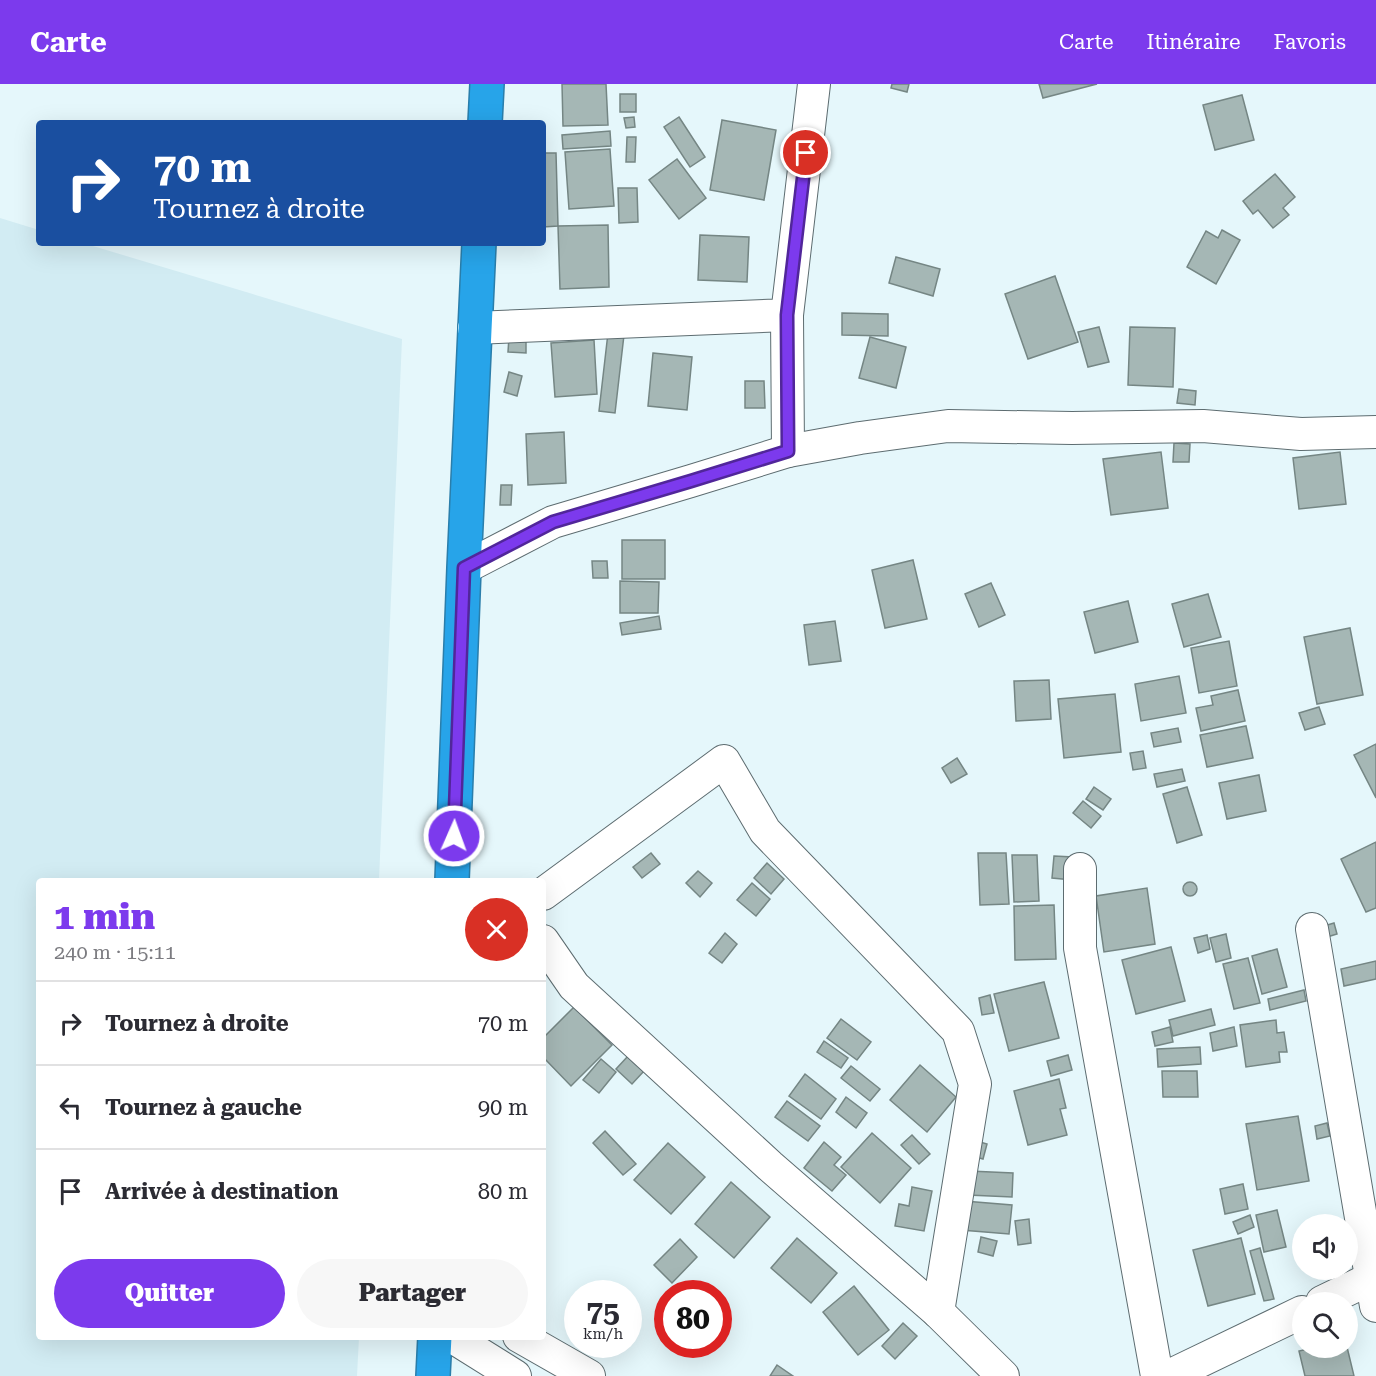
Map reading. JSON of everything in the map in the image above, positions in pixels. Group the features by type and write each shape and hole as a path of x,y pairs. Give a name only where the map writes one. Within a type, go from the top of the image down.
{"highway":[{"path":"485,120 487,84"},
{"path":"452,878 479,246"},
{"path":"433,1376 435,1340"}],"street":[{"path":"788,451 787,315 814,84"},
{"path":"474,328 787,315"},
{"path":"464,568 553,522 788,451 860,438 948,426 1072,428 1203,426 1301,434 1376,432"},
{"path":"546,892 724,760 765,831 958,1031 975,1084 938,1312"},
{"path":"1080,869 1080,948 1157,1376"},
{"path":"1312,929 1374,1286 1354,1292"},
{"path":"546,945 574,986 770,1166 938,1312 1004,1376"},
{"path":"1169,1376 1292,1317"},
{"path":"457,1340 515,1376"},
{"path":"526,1340 589,1376"}],"shaded area":[{"path":"0,218 36,229 36,246 93,246 402,339 379,878 36,878 36,1340 359,1340 357,1376 0,1376"}],"building":[{"path":"562,84 606,84 608,125 563,126"},
{"path":"892,84 909,84 907,92 891,88"},
{"path":"1039,84 1097,84 1043,98"},
{"path":"620,94 636,94 636,112 620,112"},
{"path":"1242,95 1254,140 1215,150 1203,105"},
{"path":"634,117 635,127 626,128 624,118"},
{"path":"679,117 705,157 690,167 664,127"},
{"path":"722,120 776,130 764,200 710,190"},
{"path":"610,131 611,146 563,149 562,135"},
{"path":"627,137 636,137 635,162 626,162"},
{"path":"610,149 614,206 569,209 565,152"},
{"path":"546,153 556,153 558,226 546,227"},
{"path":"677,159 706,198 679,219 649,180"},
{"path":"1275,174 1295,197 1283,208 1289,215 1273,228 1258,210 1253,214 1243,201"},
{"path":"618,188 637,188 638,222 619,223"},
{"path":"608,225 609,287 560,289 558,226"},
{"path":"1222,230 1240,240 1216,284 1187,267 1206,231 1218,238"},
{"path":"700,235 749,237 747,282 698,280"},
{"path":"896,257 940,269 933,296 889,283"},
{"path":"1055,276 1078,342 1028,359 1005,294"},
{"path":"842,313 888,314 888,336 842,335"},
{"path":"1099,327 1109,362 1088,367 1078,332"},
{"path":"1130,327 1175,328 1173,387 1128,385"},
{"path":"608,333 624,335 615,413 599,411"},
{"path":"509,337 526,337 526,353 508,352"},
{"path":"870,337 906,347 896,388 859,378"},
{"path":"594,340 597,394 555,397 551,343"},
{"path":"653,353 692,357 687,410 648,406"},
{"path":"509,372 522,376 517,396 504,392"},
{"path":"745,381 764,381 765,408 745,408"},
{"path":"1179,389 1196,391 1195,405 1177,403"},
{"path":"564,432 566,483 528,485 526,434"},
{"path":"1174,443 1190,444 1189,462 1173,462"},
{"path":"1161,452 1168,508 1111,515 1103,459"},
{"path":"1340,452 1346,504 1299,509 1293,458"},
{"path":"501,485 512,485 511,505 500,505"},
{"path":"622,540 665,540 665,579 622,579"},
{"path":"913,560 927,619 885,628 872,570"},
{"path":"592,561 607,561 608,578 593,578"},
{"path":"620,581 659,582 658,613 620,613"},
{"path":"991,583 1005,615 979,627 965,594"},
{"path":"1208,594 1221,637 1184,647 1172,604"},
{"path":"1128,601 1138,642 1095,653 1084,612"},
{"path":"659,616 661,629 622,635 620,623"},
{"path":"835,621 841,661 809,665 804,625"},
{"path":"1350,628 1363,695 1317,704 1304,637"},
{"path":"1229,641 1237,686 1199,693 1191,648"},
{"path":"1179,676 1186,713 1141,721 1135,684"},
{"path":"1049,680 1051,719 1016,721 1014,681"},
{"path":"1238,690 1245,721 1201,731 1196,708 1213,705 1211,696"},
{"path":"1115,694 1121,752 1064,758 1058,699"},
{"path":"1319,707 1325,724 1305,730 1299,713"},
{"path":"1246,726 1253,758 1207,767 1200,735"},
{"path":"1178,728 1181,742 1154,747 1151,733"},
{"path":"1376,744 1376,798 1354,755"},
{"path":"1143,751 1146,768 1133,770 1130,753"},
{"path":"957,758 967,774 951,783 942,768"},
{"path":"1182,769 1185,781 1157,787 1154,774"},
{"path":"1259,775 1266,811 1227,819 1219,783"},
{"path":"1094,787 1111,799 1103,810 1086,799"},
{"path":"1187,787 1202,835 1177,843 1163,794"},
{"path":"1083,801 1101,816 1091,828 1073,813"},
{"path":"1376,842 1376,908 1366,912 1341,859"},
{"path":"651,853 660,864 642,878 633,867"},
{"path":"978,853 1006,853 1009,904 980,905"},
{"path":"1012,855 1037,855 1039,901 1014,902"},
{"path":"1054,856 1073,857 1072,880 1052,878"},
{"path":"767,863 784,879 771,894 754,878"},
{"path":"698,871 712,883 700,897 686,883"},
{"path":"1187,882 1193,882 1197,889 1193,896 1187,896 1183,892 1183,886"},
{"path":"752,883 770,899 756,916 737,900"},
{"path":"1147,888 1155,944 1104,952 1096,896"},
{"path":"1054,905 1056,959 1015,960 1014,906"},
{"path":"1334,923 1337,934 1327,937 1324,926"},
{"path":"725,933 737,944 722,963 709,953"},
{"path":"1226,934 1231,958 1216,962 1210,938"},
{"path":"1207,935 1210,949 1198,953 1194,938"},
{"path":"1171,947 1185,1001 1136,1014 1122,960"},
{"path":"1277,949 1287,987 1262,994 1252,956"},
{"path":"1248,958 1260,1003 1234,1009 1223,964"},
{"path":"1376,961 1376,979 1344,986 1341,969"},
{"path":"1044,982 1059,1038 1009,1051 994,994"},
{"path":"1304,990 1306,1001 1270,1010 1268,999"},
{"path":"990,995 994,1013 982,1015 979,998"},
{"path":"574,1007 612,1045 571,1086 546,1060 546,1035"},
{"path":"1211,1009 1215,1025 1173,1036 1169,1020"},
{"path":"841,1019 871,1042 857,1060 827,1038"},
{"path":"1276,1020 1277,1033 1284,1032 1287,1052 1279,1052 1280,1062 1246,1067 1240,1025"},
{"path":"1170,1027 1173,1042 1155,1046 1152,1032"},
{"path":"1234,1027 1237,1046 1213,1051 1210,1033"},
{"path":"824,1041 848,1058 841,1068 817,1052"},
{"path":"1200,1047 1201,1064 1158,1067 1157,1049"},
{"path":"1068,1055 1072,1070 1051,1076 1047,1061"},
{"path":"628,1056 644,1071 632,1084 616,1069"},
{"path":"601,1059 616,1072 599,1093 583,1080"},
{"path":"920,1065 956,1097 927,1132 890,1100"},
{"path":"851,1066 880,1089 870,1101 841,1078"},
{"path":"1162,1071 1197,1071 1198,1097 1163,1097"},
{"path":"805,1074 836,1099 821,1119 789,1096"},
{"path":"1059,1079 1066,1108 1060,1109 1067,1135 1028,1145 1014,1091"},
{"path":"846,1097 867,1113 856,1128 836,1112"},
{"path":"787,1101 820,1126 808,1141 775,1117"},
{"path":"1298,1116 1309,1181 1257,1190 1246,1124"},
{"path":"1327,1123 1330,1136 1317,1139 1315,1126"},
{"path":"605,1131 636,1164 623,1175 593,1143"},
{"path":"872,1133 911,1168 880,1203 841,1167"},
{"path":"912,1135 930,1154 919,1164 901,1145"},
{"path":"973,1140 987,1144 983,1159 969,1155"},
{"path":"824,1142 841,1157 834,1165 846,1175 832,1191 804,1168"},
{"path":"668,1143 705,1177 671,1214 634,1180"},
{"path":"969,1171 1013,1173 1012,1197 968,1195"},
{"path":"731,1182 770,1217 734,1258 695,1224"},
{"path":"1243,1184 1248,1209 1225,1214 1220,1189"},
{"path":"912,1187 932,1191 924,1231 895,1226 899,1204 909,1206"},
{"path":"964,1201 1012,1205 1009,1234 961,1230"},
{"path":"1277,1210 1286,1247 1264,1252 1256,1215"},
{"path":"1250,1215 1254,1227 1238,1234 1233,1222"},
{"path":"1029,1219 1031,1243 1018,1245 1015,1221"},
{"path":"981,1237 997,1241 993,1256 978,1252"},
{"path":"797,1238 837,1273 811,1303 771,1268"},
{"path":"1241,1238 1255,1294 1208,1306 1193,1250"},
{"path":"680,1239 697,1257 675,1280 669,1280 654,1265"},
{"path":"1260,1248 1274,1299 1264,1301 1250,1251"},
{"path":"854,1286 889,1330 858,1355 823,1312"},
{"path":"903,1323 917,1336 895,1359 882,1346"},
{"path":"1301,1358 1350,1358 1354,1376 1305,1376"},
{"path":"777,1365 793,1376 770,1376"}],"route":[{"path":"454,836 464,568 553,522 788,451 787,315 806,153"}]}
